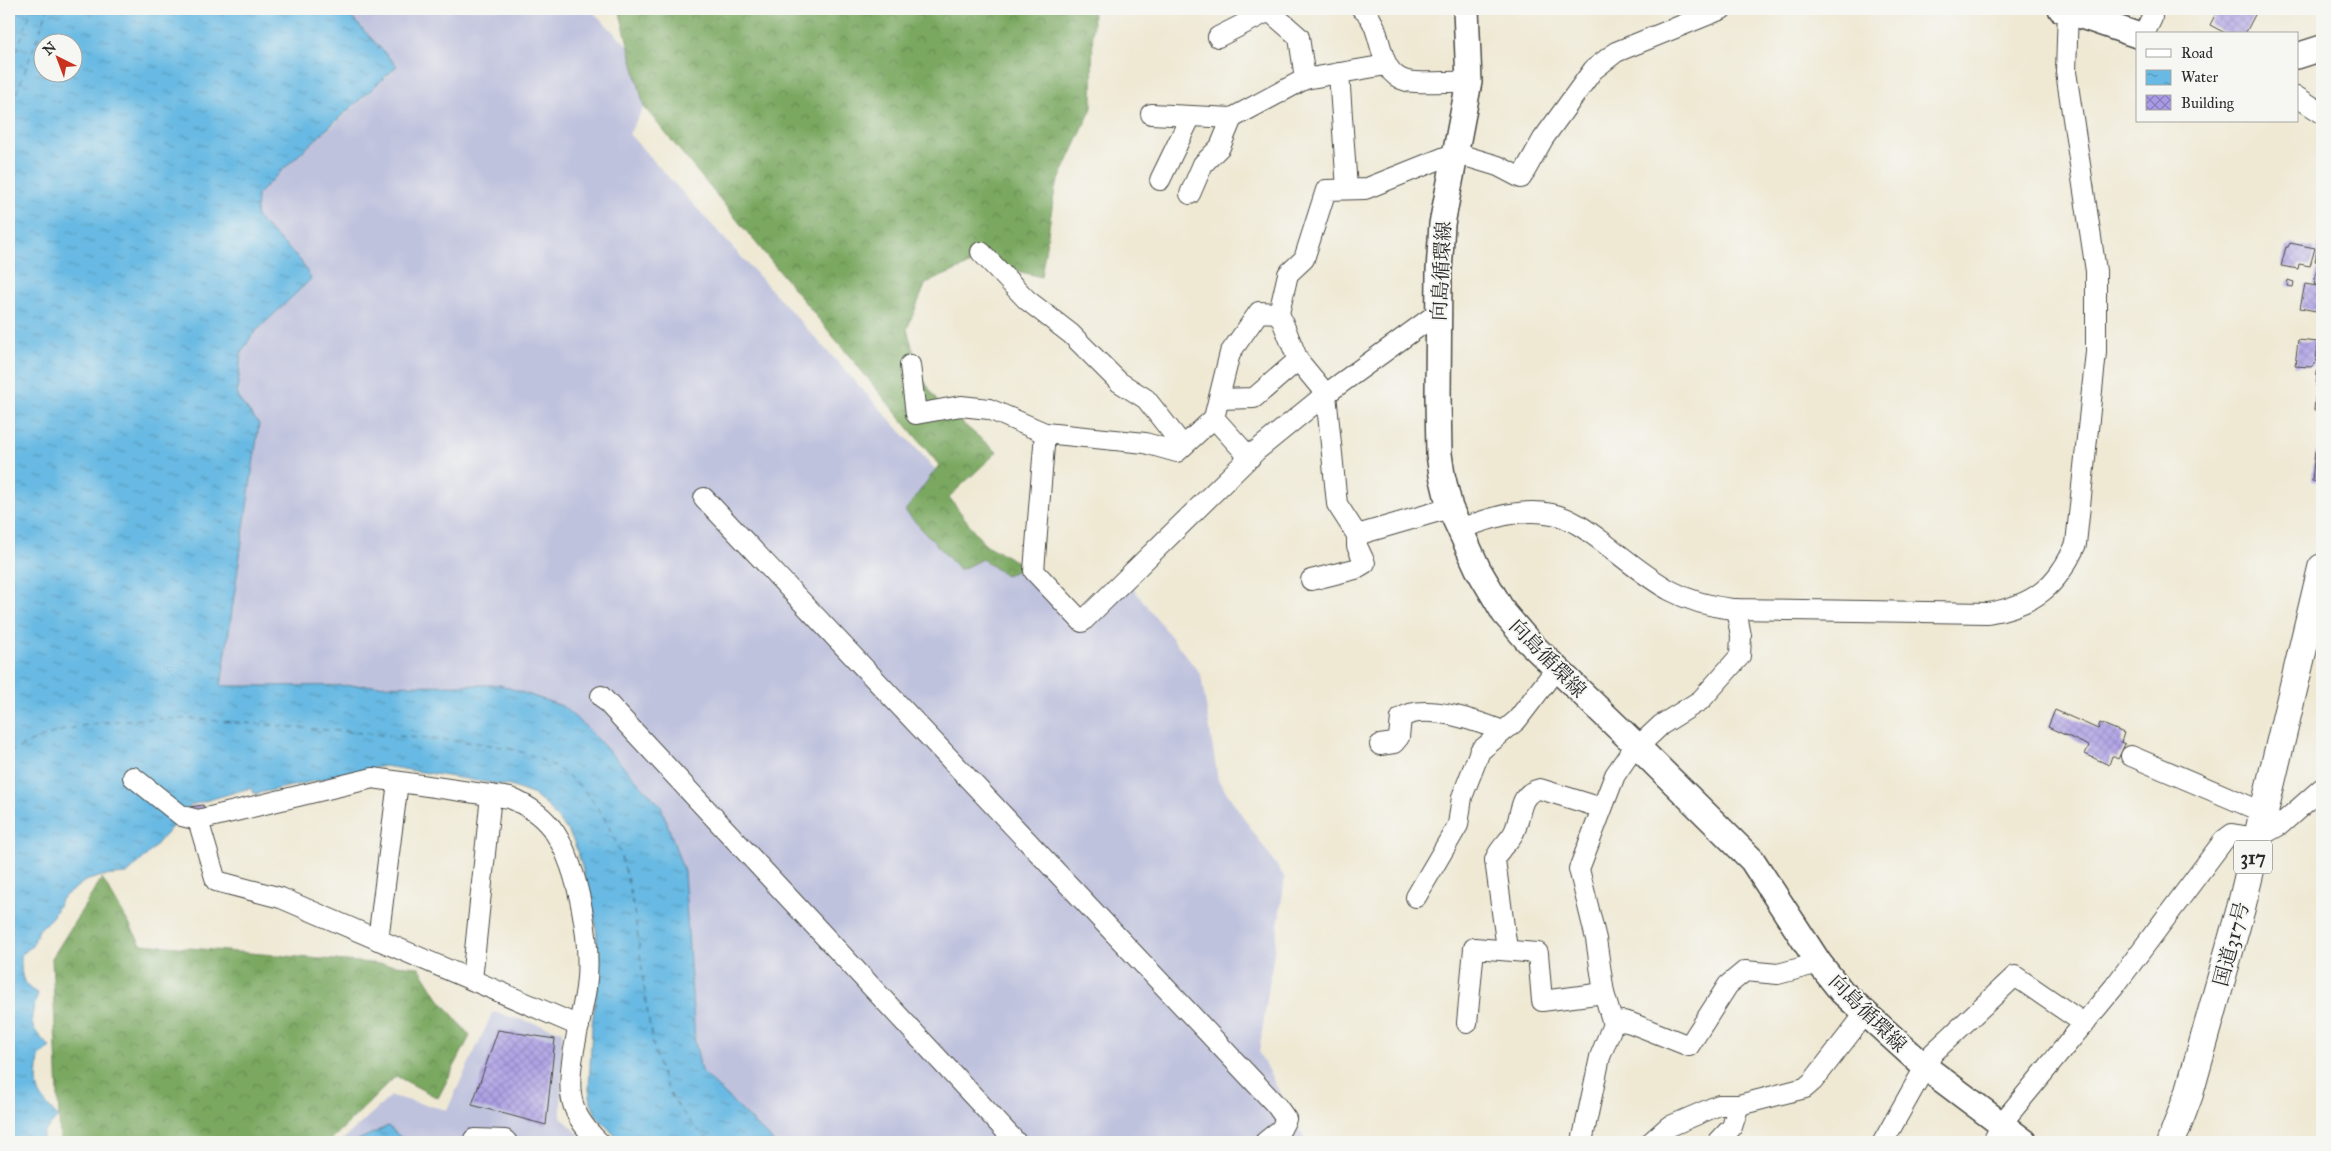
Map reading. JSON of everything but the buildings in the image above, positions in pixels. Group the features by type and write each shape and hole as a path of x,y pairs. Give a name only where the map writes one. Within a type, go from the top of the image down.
{"highway":[{"name":"国道317号","path":"2171,1142 2189,1094 2315,634 2322,568"}],"main road":[{"name":"向島循環線","path":"1466,9 1469,82 1442,224 1439,312 1439,454 1455,518 1489,590 1504,613 1528,641 1638,746 1752,860 1819,963 1842,992 1997,1132 2026,1142"},
{"path":"2066,10 2136,35"},
{"path":"2298,56 2322,48"}],"street":[{"path":"1218,37 1270,9 1299,37 1305,79"},
{"path":"1362,9 1370,15 1386,65 1392,75 1407,81 1469,82"},
{"path":"1311,580 1355,569 1365,563 1357,546 1357,535 1337,504 1326,394 1298,360 1279,313 1288,274 1304,259 1326,190 1365,189 1455,153 1498,166 1521,178 1543,140 1593,70 1616,52 1722,9"},
{"path":"2145,32 2152,18 2150,9"},
{"path":"1357,535 1455,518 1529,512 1554,514 1585,529 1657,584 1686,599 1711,606 1736,609 1988,613 2012,609 2033,599 2051,584 2065,567 2076,544 2096,352 2096,271 2066,72 2066,10"},
{"path":"1151,114 1232,118 1305,79 1386,65"},
{"path":"1339,73 1346,189"},
{"path":"2298,98 2322,113"},
{"path":"1160,180 1191,116"},
{"path":"1190,194 1203,164 1220,147 1232,118"},
{"path":"981,252 1027,300 1071,334 1119,382 1146,398 1183,446"},
{"path":"910,365 916,414 961,406 989,409 1045,433 1145,443 1177,452 1217,409 1230,353 1258,312 1279,313"},
{"path":"1045,433 1034,571 1082,622 1250,458 1326,394 1439,312"},
{"path":"1217,409 1254,398 1298,360"},
{"path":"1217,409 1250,458"},
{"path":"704,498 1276,1105 1286,1119 1281,1129 1265,1142"},
{"path":"1582,1142 1600,1057 1613,1024 1604,993 1596,939 1579,869 1615,775 1628,756 1661,725 1701,700 1740,656 1741,636 1736,609"},
{"path":"1416,898 1458,825 1462,797 1480,751 1517,720 1556,669"},
{"path":"601,696 1016,1142"},
{"path":"1380,745 1394,744 1399,737 1401,718 1408,713 1438,713 1478,721 1503,731"},
{"path":"2131,756 2261,826"},
{"path":"190,818 373,778 510,798 528,805 555,833 572,868 582,914 586,950 586,986 578,1026 571,1077 571,1093 575,1111 595,1141"},
{"path":"139,782 190,818 216,882 281,898 578,1026"},
{"path":"378,940 398,782"},
{"path":"1997,1132 2085,1024 2224,840 2232,834 2261,826 2280,825 2322,788"},
{"path":"1508,949 1495,860 1498,850 1513,834 1522,802 1531,791 1540,789 1602,808"},
{"path":"472,980 492,795"},
{"path":"1466,1023 1474,948 1508,949 1538,953 1542,1002 1604,993"},
{"path":"1613,1024 1624,1021 1631,1023 1689,1046 1728,985 1745,971 1778,974 1819,963"},
{"path":"1883,1142 1933,1053 2015,976 2085,1024"},
{"path":"1651,1142 1668,1126 1719,1105 1739,1105 1805,1088 1813,1081 1865,1014"},
{"path":"1718,1142 1732,1127 1739,1105"},
{"path":"474,1139 505,1140 507,1142"}],"shaded area":[{"path":"351,9 590,9 629,47 644,107 629,134 936,470 905,511 960,570 982,559 1006,576 1025,566 1081,626 1129,583 1201,675 1218,780 1285,878 1259,1053 1306,1142 774,1142 701,1071 661,806 585,726 562,706 500,685 221,686 259,424 237,397 241,353 252,335 311,279 300,260 256,217 257,195 295,156 335,124 397,67 353,19"},
{"path":"493,1012 562,1031 561,1117 587,1142 340,1142 391,1096 447,1110"}],"green space":[{"path":"617,9 1093,9 1092,108 1055,189 1041,277 978,261 926,283 907,329 920,374 938,403 997,452 949,497 984,544 1025,566 1006,576 982,559 960,570 905,511 939,465 644,107 620,13"},
{"path":"102,878 141,944 419,967 437,996 470,1036 438,1098 396,1076 329,1142 60,1142 52,958"}],"water":[{"path":"9,9 351,9 353,19 397,66 257,195 256,217 300,260 311,279 252,335 241,353 237,397 259,424 221,686 500,685 562,706 585,726 661,806 684,872 695,1040 701,1071 774,1142 622,1142 618,1139 596,1115 591,1102 589,1088 592,1024 599,973 596,926 583,870 574,842 568,831 547,806 532,794 510,786 384,766 255,794 250,788 191,805 151,851 127,874 102,876 85,881 62,898 52,917 39,930 32,946 21,955 23,978 32,990 38,993 32,1023 37,1033 50,1047 39,1057 37,1084 44,1102 58,1117 43,1133 43,1142 9,1142"},
{"path":"388,1126 406,1142 354,1142"}],"ferry route":[{"path":"9,72 32,9"},
{"path":"9,114 48,9"},
{"path":"9,753 54,733 77,727 124,720 197,719 478,743 506,748 533,756 565,774 590,797 608,825 621,856 630,890 655,1054 663,1078 677,1104 711,1142"}]}
